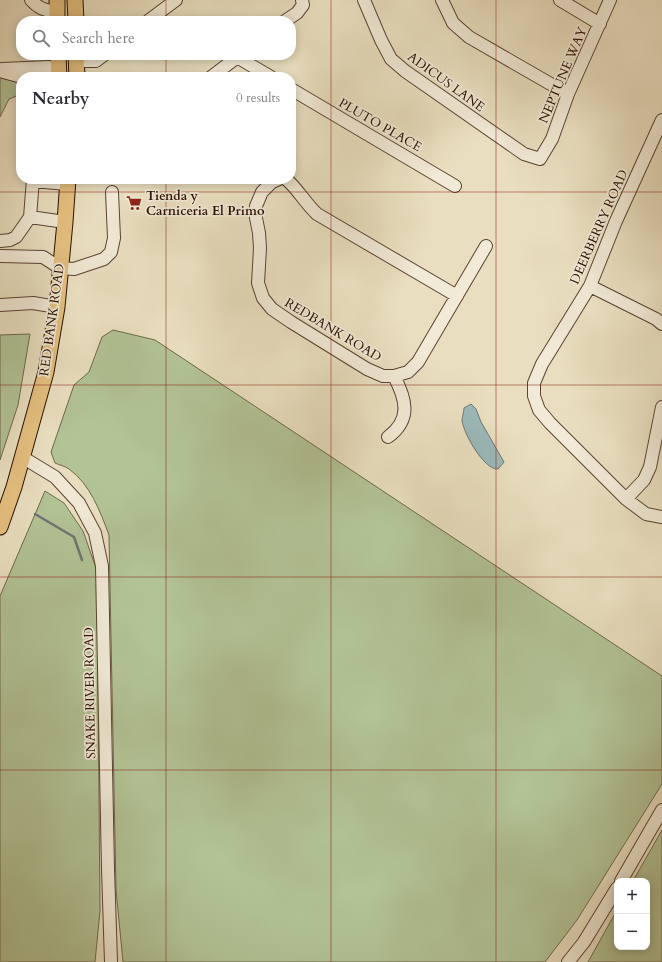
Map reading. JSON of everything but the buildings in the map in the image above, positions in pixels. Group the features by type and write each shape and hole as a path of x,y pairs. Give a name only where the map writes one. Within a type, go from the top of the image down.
{"main road":[{"path":"75,0 76,16"},
{"path":"58,60 60,72"},
{"path":"76,60 77,72"},
{"name":"RED BANK ROAD","path":"0,528 14,488 46,372 56,307 65,222 67,184"}],"street":[{"path":"31,0 36,6 43,9 51,12 57,11"},
{"path":"155,16 176,0"},
{"path":"292,16 303,5 302,0"},
{"name":"ADICUS LANE","path":"364,0 381,40 391,58 396,63 405,71 524,154 540,159"},
{"path":"442,0 453,22 469,37 568,94"},
{"path":"560,0 600,24"},
{"name":"NEPTUNE WAY","path":"540,159 552,139 568,94 610,0"},
{"path":"218,72 234,60"},
{"path":"245,60 263,72"},
{"path":"0,70 49,67 56,72"},
{"name":"PLUTO PLACE","path":"296,92 455,186"},
{"name":"DEERBERRY ROAD","path":"662,120 616,220 590,286 542,364 534,382 534,396 539,410 550,423 626,499 646,514 662,517"},
{"path":"0,241 16,238 30,217 33,184"},
{"name":"REDBANK ROAD","path":"270,184 262,192 256,206 260,248 258,283 263,298 272,309 367,369 383,376 394,376"},
{"path":"292,184 307,205 317,214 457,296"},
{"path":"0,256 43,257 60,268 74,269 104,259 111,252 114,238 112,192"},
{"path":"30,217 65,222"},
{"path":"388,437 396,432 403,419 405,404 402,391 394,376 408,372 418,362 486,246"},
{"path":"590,286 656,319 662,324"},
{"path":"0,305 33,303 56,307"},
{"path":"626,499 644,480 650,467 662,407"},
{"name":"SNAKE RIVER ROAD","path":"22,457 55,477 79,503 95,533 102,566 111,962"},
{"path":"623,878 662,810"},
{"path":"568,962 584,942 614,893"}],"green space":[{"path":"0,78 16,81 16,96 9,99 0,117"},
{"path":"113,330 155,340 662,676 662,784 577,920 545,962 123,962 116,890 109,535 89,490 69,469 55,463 51,452 74,385 89,372 102,337"},
{"path":"30,334 18,405 0,460 0,335"},
{"path":"45,491 64,503 83,531 97,571 100,911 95,962 0,962 0,596"},
{"path":"662,830 662,962 588,962 614,915 614,950 650,950 650,878 635,878"}],"water":[{"path":"471,404 476,409 481,422 504,462 498,469 493,468 481,458 466,434 462,418 464,408"}],"waterway":[{"path":"35,514 74,537 82,560"}],"place":[{"name":"Tienda y Carniceria El Primo","path":"134,203"}]}
